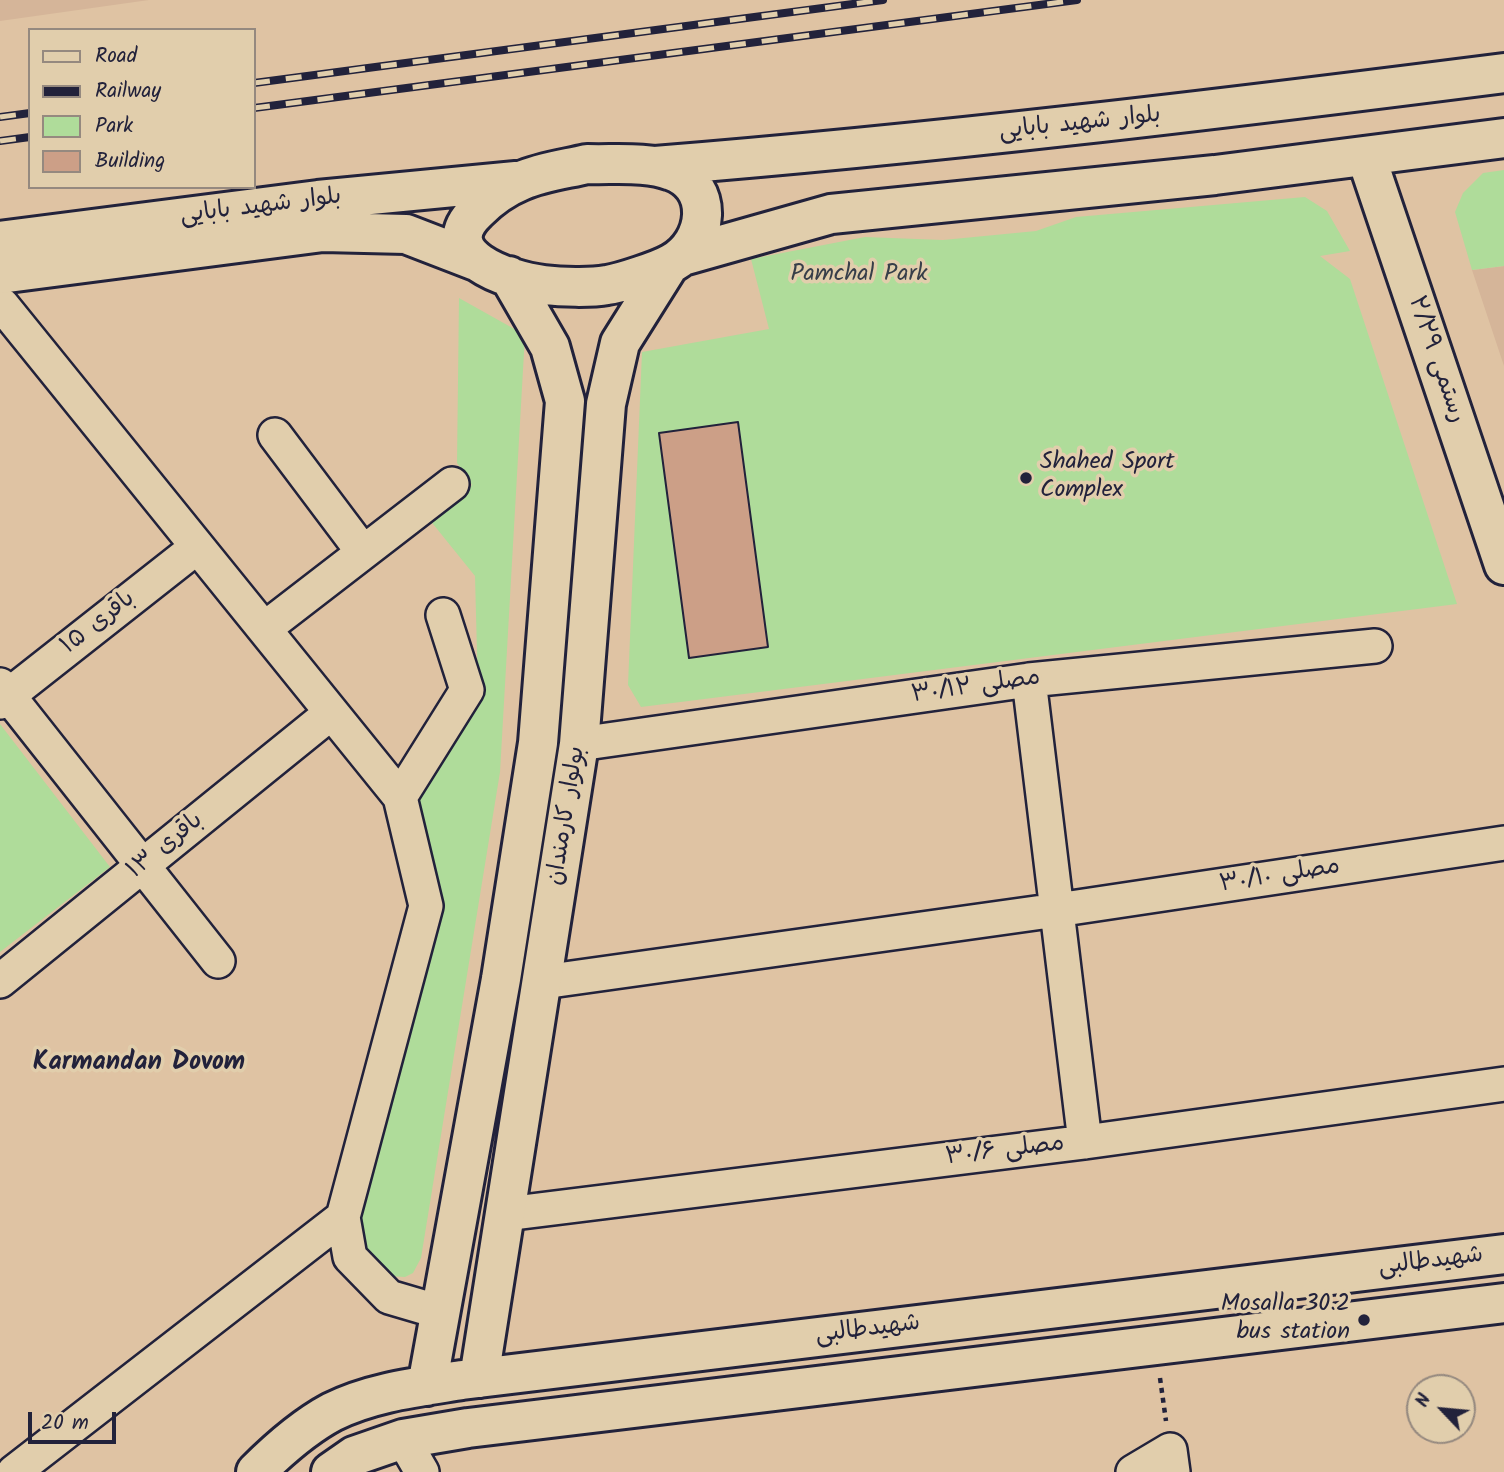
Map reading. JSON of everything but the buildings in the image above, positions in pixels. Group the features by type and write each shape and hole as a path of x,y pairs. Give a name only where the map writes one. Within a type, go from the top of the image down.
{"street":[{"name":"بلوار شهید بابایی","path":"0,241 318,200 522,180 587,164 655,166 825,152 1194,113 1504,73"},
{"path":"677,260 831,214 1215,175 1504,138"},
{"name":"رستمی ۲/۲۹","path":"1366,156 1504,565"},
{"name":"بولوار کارمندان","path":"479,1378 579,744 606,404 620,343 677,260 698,239 703,220 700,200 690,184 674,172 655,166"},
{"name":"بولوار کارمندان","path":"427,1386 498,993 538,743 565,401 550,347 492,269 467,253 463,242 467,220 492,197 522,180"},
{"name":"بلوار شهید بابایی","path":"1,290 323,232 406,234 492,269 544,285 608,285 677,260"},
{"path":"1,290 197,547 400,797 426,906 343,1217 350,1257 389,1297 440,1312"},
{"path":"275,435 363,552"},
{"path":"264,629 452,484"},
{"name":"باقری ۱۵","path":"3,694 197,547"},
{"path":"400,797 467,690 443,615"},
{"name":"مصلی ۳۰/۱۲","path":"579,744 1029,680 1375,646"},
{"path":"1029,680 1085,1142"},
{"path":"3,694 218,961"},
{"name":"باقری ۱۳","path":"0,981 331,712"},
{"name":"مصلی ۳۰/۱۰","path":"543,982 1057,910 1504,843"},
{"name":"مصلی ۳۰/۶","path":"506,1214 1085,1142 1504,1084"},
{"path":"14,1472 343,1217"},
{"name":"شهیدطالبی","path":"256,1472 281,1448 332,1413 391,1391 479,1378 1504,1254"},
{"name":"شهیدطالبی","path":"331,1472 354,1456 403,1438 482,1426 1504,1303"},
{"path":"403,1438 422,1472"},
{"path":"1133,1472 1171,1461"}],"path":[{"path":"1155,1345 1171,1461"}],"shaded area":[{"path":"0,0 149,0 0,21"},
{"path":"1504,266 1504,366 1472,270"}],"green space":[{"path":"1504,170 1504,266 1472,270 1455,212 1463,193 1483,173"},
{"name":"Shahed Sport Complex","path":"1305,197 1327,211 1350,251 1320,256 1350,279 1457,604 641,707 628,685 642,352 769,329 751,259 865,237 943,240 1036,231 1076,217"},
{"path":"459,298 525,335 500,772 421,1258 413,1273 405,1277 388,1276 365,1254 356,1207 442,899 417,801 478,691 475,576 429,519 472,485 457,463"},
{"path":"0,724 110,867 0,952"}],"railway":[{"path":"256,83 883,0"},
{"path":"256,108 1077,0"},
{"path":"0,117 28,113"},
{"path":"0,141 28,137"}],"place":[{"name":"Shahed Sport Complex","path":"1026,478"},
{"name":"Mosalla 30.2 bus station","path":"1364,1320"}],"district":[{"name":"Karmandan Dovom","path":"139,1065"}],"park label":[{"name":"Pamchal Park","path":"859,276"}]}
